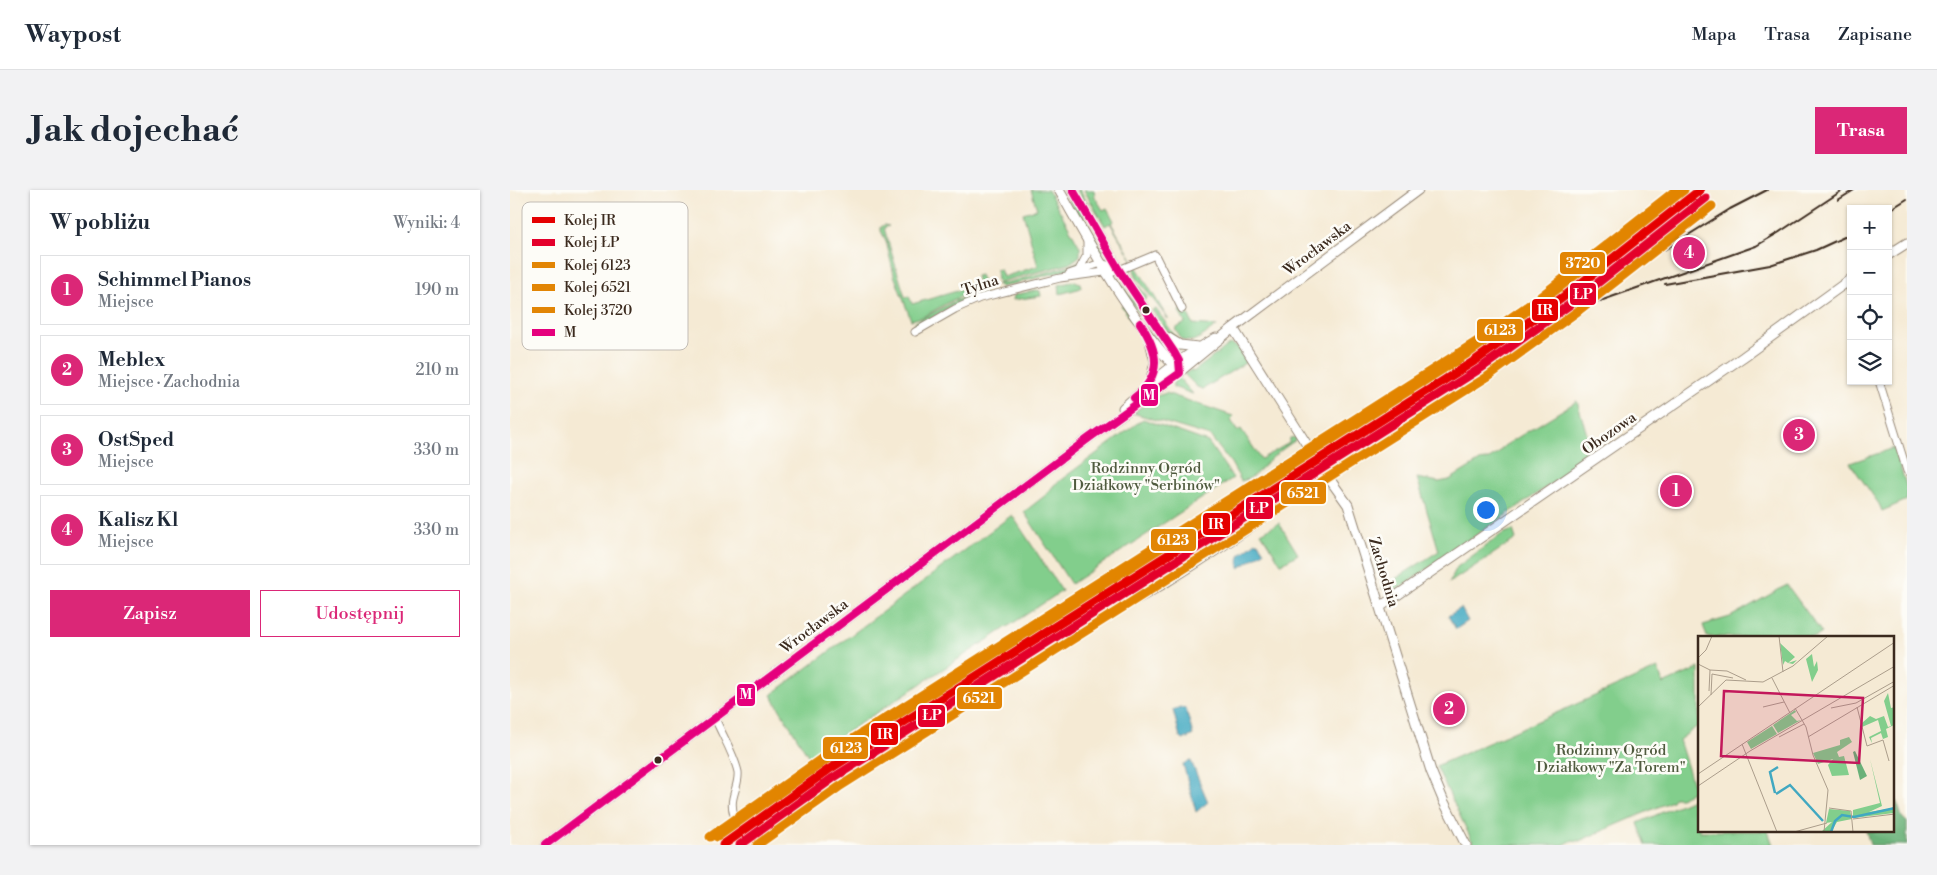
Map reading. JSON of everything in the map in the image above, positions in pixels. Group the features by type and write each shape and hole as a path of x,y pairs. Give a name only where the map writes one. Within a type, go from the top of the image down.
{"street":[{"path":"1059,190 1104,267 1148,336 1154,352 1155,362 1150,383"},
{"path":"1073,190 1119,270 1164,334 1180,373"},
{"name":"Wrocławska","path":"545,845 1100,430 1180,373 1233,328 1418,190"},
{"path":"1080,270 1087,255 1087,239"},
{"path":"1892,252 1907,243"},
{"name":"Tylna","path":"1060,278 1080,270 1104,267 1119,270 1155,255 1182,308"},
{"name":"Tylna","path":"915,332 955,308 974,300 1104,267"},
{"name":"Obozowa","path":"1380,607 1751,352 1847,281"},
{"name":"Wrocławska","path":"1100,430 1150,383 1198,347 1233,328"},
{"name":"Zachodnia","path":"1233,328 1351,512 1431,772 1466,845"},
{"path":"1164,334 1180,346 1198,347"},
{"path":"1148,336 1176,364"},
{"path":"1880,385 1907,471"},
{"path":"1086,625 1122,608 1177,576 1281,507 1329,478"},
{"path":"715,718 737,770 738,780 732,804 733,813 743,830 756,845"}],"green space":[{"path":"1031,190 1048,190 1080,247 1080,256 1069,264 999,282 996,270 1000,269 1003,277 1038,266 1023,213 1037,209"},
{"path":"1063,190 1069,190 1103,251 1099,253"},
{"path":"1077,190 1080,190 1112,246 1110,247"},
{"path":"1084,190 1094,190 1095,197 1103,210 1107,208 1114,221 1111,223 1133,261 1110,223 1105,226"},
{"path":"884,225 889,226 884,228 905,297 909,296 912,304 978,285 976,276 980,275 984,285 923,317 911,320 894,275 886,241 881,231 881,227"},
{"path":"1081,260 1078,265 1071,269 1002,287 996,284 1070,266"},
{"path":"1136,266 1168,319 1137,278 1134,270"},
{"path":"1129,269 1133,279 1147,297 1145,300 1128,277"},
{"path":"1118,280 1169,351 1166,353"},
{"path":"1075,281 1080,283 1081,288 1060,294 1059,285"},
{"path":"987,287 985,292 958,303 923,323 914,323 951,303"},
{"path":"1040,291 1041,296 1013,300 1014,295"},
{"path":"1121,305 1124,306 1148,344 1152,359 1146,357 1139,333"},
{"path":"1185,308 1193,324 1217,326 1196,340 1182,340 1175,329 1185,323 1179,311"},
{"path":"1156,309 1179,342 1171,336 1152,310"},
{"path":"1230,344 1238,347 1246,359 1245,363 1203,389 1197,387 1184,374 1191,370 1193,372"},
{"path":"1179,378 1193,394 1173,387 1173,383"},
{"path":"1166,393 1233,416 1231,420 1237,431 1241,429 1261,459 1289,443 1290,438 1296,437 1296,440 1276,455 1255,475 1241,481 1231,463 1210,436 1133,413 1154,397"},
{"path":"1577,401 1591,448 1595,454 1392,593 1381,588 1439,551 1417,478 1439,482 1449,480 1480,461 1498,454 1504,446"},
{"name":"Rodzinny Ogród Działkowy \"Serbinów\"","path":"1143,419 1208,442 1233,478 1071,584 1024,512 1047,494 1054,485"},
{"path":"1894,448 1907,488 1907,500 1882,511 1850,463"},
{"path":"1012,515 1062,591 809,757 771,695"},
{"path":"1279,523 1298,554 1281,564 1261,533"},
{"path":"1513,530 1516,539 1449,583 1457,567 1502,534"},
{"path":"1787,585 1822,633 1818,636 1707,636 1703,625 1730,617"},
{"name":"Rodzinny Ogród Działkowy \"Za Torem\"","path":"1658,668 1663,684 1698,668 1698,726 1679,740 1695,791 1680,798 1674,798 1672,801 1579,841 1573,840 1563,845 1474,845 1436,766"},
{"path":"1894,793 1902,817 1907,822 1907,845 1870,845 1866,832 1894,832"},
{"path":"1698,796 1698,832 1768,832 1773,845 1646,845 1638,823"}],"water":[{"path":"1258,542 1264,552 1239,568 1239,555"},
{"path":"1461,608 1468,621 1456,629 1448,616"},
{"path":"1180,707 1186,709 1193,735 1183,740 1180,737 1173,710"},
{"path":"1191,761 1208,802 1196,812 1183,764"}],"railway":[{"path":"1368,435 1730,209 1767,190"},
{"path":"1583,307 1756,246 1843,190"},
{"path":"1838,200 1854,190"},
{"path":"1892,208 1907,199"},
{"path":"1665,284 1770,265 1816,250 1847,236"}],"rail line":[{"name":"3720","path":"710,837 821,759 1479,340 1536,300 1676,190"},
{"name":"6123","path":"717,837 823,762 1470,352 1560,287 1684,190"},
{"name":"IR","path":"723,845 828,770 1476,360 1566,295 1700,190"},
{"name":"ŁP","path":"740,845 833,778 1481,368 1572,303 1706,198"},
{"name":"6521","path":"757,845 839,787 1487,377 1578,311 1712,206"}],"transit line":[{"name":"M","path":"545,845 1089,438 1180,373 1179,361 1174,352 1119,270 1073,190"},
{"name":"M","path":"1134,398 1150,381 1155,363 1151,344 1140,323"}],"place":[{"name":"Kalisz Kl","path":"1689,253"},
{"name":"OstSped","path":"1799,435"},
{"name":"Schimmel Pianos","path":"1676,491"},
{"name":"Meblex","path":"1449,709"}]}
